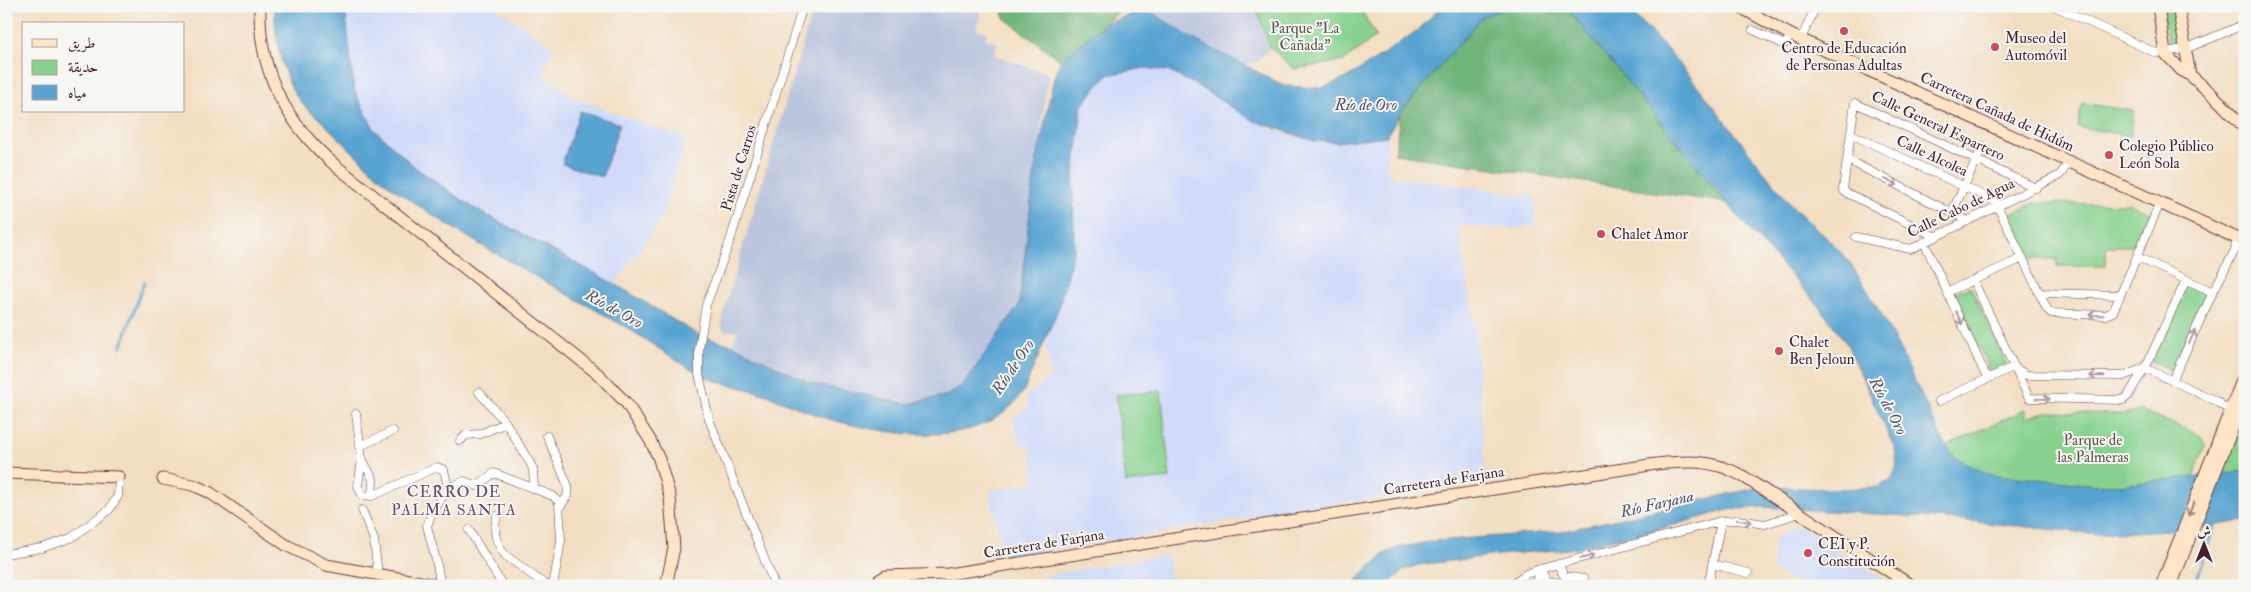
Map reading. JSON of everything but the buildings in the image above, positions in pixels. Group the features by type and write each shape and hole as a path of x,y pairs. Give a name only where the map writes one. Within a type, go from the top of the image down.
{"main road":[{"path":"260,6 260,32 270,74 285,108 309,141 336,166 598,374 638,418 659,459 673,514 674,548 666,586"},
{"name":"Carretera Cañada de Hidúm","path":"1738,6 1796,37 2241,240"},
{"path":"2178,6 2190,75"},
{"path":"2157,7 2165,53 2181,70 2190,75 2243,123"},
{"path":"2171,586 2189,543 2230,410 2245,373"},
{"path":"2161,586 2176,548 2245,396"},
{"name":"Carretera de Farjana","path":"891,576 948,574 1656,464 1712,462 1727,467 1751,481 1912,586"},
{"path":"6,473 119,476"},
{"path":"163,479 194,485 208,492 286,545 318,561 333,566 441,586"},
{"name":"Carretera de Farjana","path":"920,586 948,574"},
{"path":"875,585 882,577 891,576 896,578 902,586"}],"street":[{"name":"Pista de Carros","path":"775,586 709,419 699,374 700,336 706,305 730,241 803,6"},
{"path":"1754,30 1783,44 1786,43 1796,37 1816,6"},
{"path":"2054,6 2068,9 2147,50 2165,53 2185,49 2245,24"},
{"name":"Calle General Espartero","path":"1851,134 1855,103 2036,188"},
{"path":"1851,134 1845,192 1936,237"},
{"name":"Calle Alcolea","path":"1851,134 1990,198 1999,207"},
{"path":"1952,212 1983,146"},
{"path":"1848,160 1968,221"},
{"name":"Calle Cabo de Agua","path":"1856,237 1905,249 1936,237 2036,188 2060,175 2069,162"},
{"path":"1999,207 2047,309 2051,313 2111,314 2160,203"},
{"path":"2172,381 2213,292 2241,240"},
{"path":"1924,242 1987,378"},
{"path":"2137,257 2213,292"},
{"path":"1947,292 2023,258"},
{"path":"1973,280 2029,398 2082,400 2126,399 2145,368 2186,280"},
{"path":"2040,294 2120,294"},
{"path":"2013,367 2027,375 2123,376 2145,368 2216,401 2230,410"},
{"path":"1939,401 2013,367"},
{"path":"478,392 506,422 534,469 534,488"},
{"path":"356,414 362,459 358,480 359,491 362,495 372,496 437,467 444,470 448,488"},
{"path":"460,441 466,435 480,434 506,422"},
{"path":"360,446 393,431"},
{"path":"547,436 568,486 568,494 560,507 560,547 552,586"},
{"path":"362,459 373,479 372,496"},
{"path":"441,586 427,526 431,515 448,488 464,481 477,486 494,473 553,496 560,507"},
{"path":"6,554 42,548 71,538 109,510 118,496 119,476"},
{"path":"362,510 374,540 378,575"},
{"path":"1509,586 1540,569 1721,521 1738,520 1765,524 1797,511"},
{"path":"497,516 494,534 500,549 505,555 548,586"},
{"path":"1708,586 1721,521"},
{"path":"469,530 503,586"},
{"path":"1558,564 1562,574 1582,578 1584,585 1594,586"},
{"path":"1712,564 1748,573"},
{"path":"1535,586 1540,569"},
{"path":"1540,569 1547,581 1574,586"}],"shaded area":[{"path":"345,6 493,6 554,47 542,73 572,97 686,139 661,219 615,284 474,208 422,172 386,142 371,126 354,90"},
{"path":"814,6 962,6 981,12 976,29 987,32 985,38 998,43 994,55 1048,74 1019,305 964,384 948,395 907,404 830,392 733,345 735,335 740,331 723,331 722,323 725,307"},
{"path":"1155,6 1255,6 1270,47 1258,61 1237,68 1154,14"},
{"path":"1145,68 1168,71 1196,85 1252,120 1282,133 1314,141 1337,142 1387,136 1388,176 1535,196 1535,225 1513,229 1457,225 1475,324 1486,479 1004,558 989,491 1034,483 1030,444 1020,445 1012,419 1028,407 1026,396 1050,377 1046,342 1066,286 1074,248 1073,185 1082,105 1107,75"},
{"name":"CEI y P. Constitución","path":"1797,525 1893,586 1800,586 1772,569 1775,538"},
{"path":"1167,555 1172,586 1049,586 1047,575"}],"green space":[{"path":"1002,6 1126,6 1061,61 1004,18"},
{"name":"Parque \"La Cañada\"","path":"1256,6 1359,6 1376,36 1344,61 1294,69 1270,47"},
{"path":"1510,6 1565,6 1728,203 1395,154 1400,113 1482,17"},
{"path":"2162,6 2172,6 2179,43 2168,45"},
{"path":"2082,103 2134,111 2130,136 2078,127"},
{"path":"2034,203 2132,204 2155,215 2139,246 2107,246 2105,266 2057,266 2056,259 2032,259 2008,215"},
{"path":"2184,284 2206,293 2175,372 2151,361"},
{"path":"1970,286 2007,364 1990,371 1954,293"},
{"path":"1161,391 1170,478 1126,483 1116,395"},
{"name":"Parque de las Palmeras","path":"2026,409 2026,418 2044,412 2124,414 2141,410 2201,436 2205,446 2193,478 2122,485 2097,485 1986,474 1956,458 1946,446"},
{"path":"2245,409 2245,471 2219,474"}],"water":[{"name":"Río de Oro","path":"274,6 345,6 354,90 374,129 416,168 474,208 615,284 700,336 733,345 810,383 907,404 948,395 964,384 1019,305 1035,169 1054,77 1061,61 1105,24 1132,14 1154,14 1193,39 1285,86 1322,88 1344,79 1369,64 1419,29 1442,6 1510,6 1482,17 1404,108 1387,136 1337,142 1314,141 1252,120 1196,85 1168,71 1145,68 1107,75 1082,105 1073,185 1074,248 1059,307 1024,390 1008,409 988,422 965,430 940,434 914,434 863,427 830,419 764,394 705,377 622,325 455,229 401,194 379,177 305,107 296,95 289,82 280,52"},
{"name":"Río de Oro","path":"1565,6 1624,6 1647,28 1688,74 1785,197 1801,215 1836,247 1851,265 1890,330 1946,446 1956,458 1987,474 2097,485 2122,485 2245,471 2245,521 2189,529 2097,534 1939,518 1763,507 1727,510 1663,528 1570,549 1507,554 1418,565 1404,570 1386,586 1351,586 1382,555 1400,547 1436,541 1564,531 1760,487 1836,489 1879,487 1892,478 1897,466 1895,449 1847,344 1817,304 1741,220"},
{"path":"580,111 620,124 602,177 562,164"}],"waterway":[{"path":"121,347 144,283"},
{"path":"2195,586 2215,522"}],"place":[{"name":"Centro de Educación de Personas Adultas","path":"1844,31"},
{"name":"Museo del Automóvil","path":"1995,47"},
{"name":"Colegio Público León Sola","path":"2109,155"},
{"name":"Chalet Amor","path":"1601,234"},
{"name":"Chalet Ben Jeloun","path":"1779,351"},
{"name":"CEI y P. Constitución","path":"1808,553"}],"district":[{"name":"CERRO DE PALMA SANTA","path":"454,501"}],"water label":[{"name":"Río Farjana","path":"1657,504"}]}
